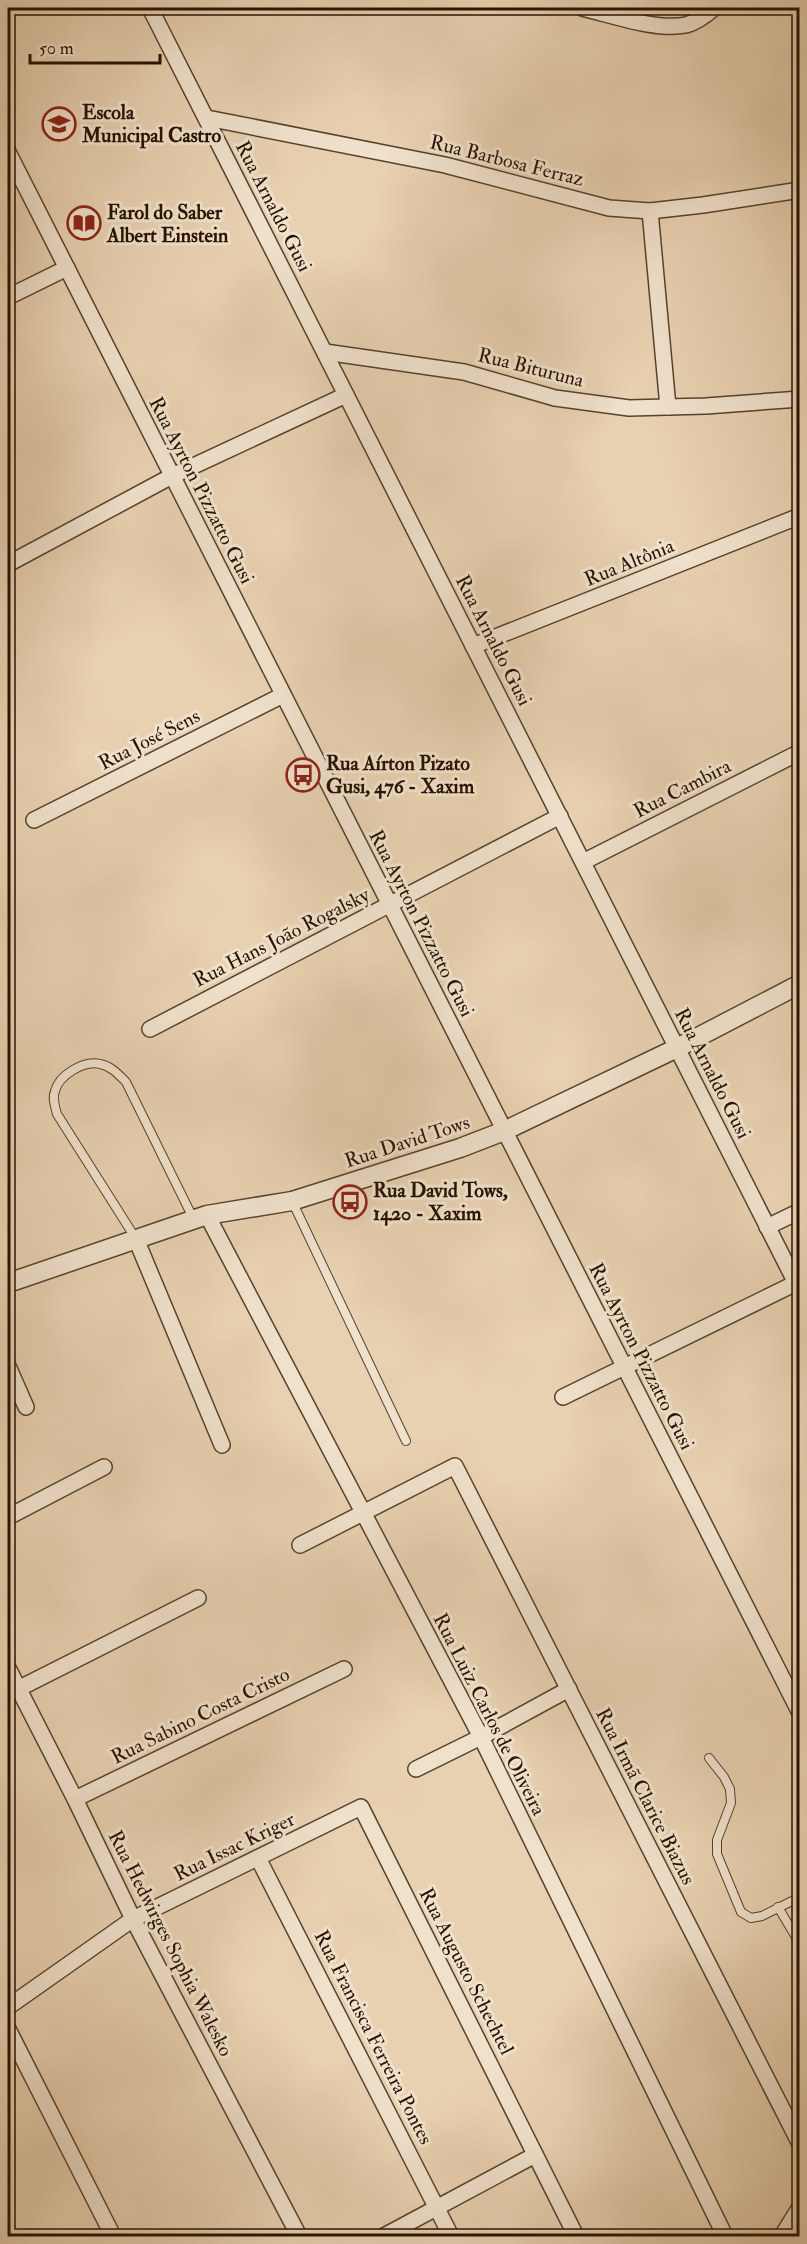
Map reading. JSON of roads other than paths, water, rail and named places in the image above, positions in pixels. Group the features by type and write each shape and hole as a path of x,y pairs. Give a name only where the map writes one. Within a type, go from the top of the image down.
{"street":[{"name":"Rua Arnaldo Gusi","path":"150,8 798,1287"},
{"path":"582,8 646,23 666,25 686,25 701,18 714,8"},
{"name":"Rua Barbosa Ferraz","path":"207,118 445,165 609,208 650,211 800,190"},
{"name":"Rua Ayrton Pizzatto Gusi","path":"8,152 800,1713"},
{"path":"650,211 668,407"},
{"path":"8,297 67,268"},
{"name":"Rua Bituruna","path":"325,352 464,372 555,398 629,408 706,406 800,399"},
{"path":"8,564 172,476 346,395"},
{"name":"Rua Altônia","path":"473,646 800,516"},
{"name":"Rua José Sens","path":"34,820 283,695"},
{"name":"Rua Cambira","path":"582,862 800,752"},
{"name":"Rua Hans João Rogalsky","path":"150,1029 560,816"},
{"name":"Rua David Tows","path":"8,1283 200,1217 292,1201 416,1163 504,1131 676,1048 800,984"},
{"path":"767,1227 800,1211"},
{"name":"Rua Luiz Carlos de Oliveira","path":"200,1217 363,1514 481,1737 718,2233"},
{"path":"136,1239 147,1272 222,1445"},
{"path":"564,1396 798,1287"},
{"path":"8,1366 26,1407"},
{"name":"Rua Irmã Clarice Biazus","path":"363,1514 455,1466 800,2144"},
{"path":"8,1517 104,1467"},
{"path":"300,1545 363,1514"},
{"path":"13,1692 198,1598"},
{"name":"Rua Hedwirges Sophia Walesko","path":"8,1668 13,1692 75,1798 133,1919 299,2236"},
{"name":"Rua Sabino Costa Cristo","path":"75,1798 344,1669"},
{"path":"416,1769 569,1689"},
{"name":"Rua Issac Kriger","path":"8,2007 133,1919 361,1807"},
{"name":"Rua Augusto Schechtel","path":"361,1807 576,2236"},
{"name":"Rua Francisca Ferreira Pontes","path":"258,1858 451,2236"},
{"path":"8,2029 113,2236"},
{"path":"384,2236 535,2155"},
{"path":"782,2236 800,2207"}],"lane":[{"path":"136,1239 57,1114 55,1089 70,1070 97,1063 112,1069 126,1082 200,1217"},
{"path":"292,1201 406,1441"},
{"path":"709,1758 730,1789 731,1803 717,1840 717,1854 741,1912 751,1918 762,1916 800,1897"},
{"path":"777,1907 800,1944"}],"place":[{"name":"Escola Municipal Castro","path":"59,124"},
{"name":"Farol do Saber Albert Einstein","path":"84,223"},
{"name":"Rua Aírton Pizato Gusi, 476 - Xaxim","path":"303,775"},
{"name":"Rua David Tows, 1420 - Xaxim","path":"350,1202"}]}
